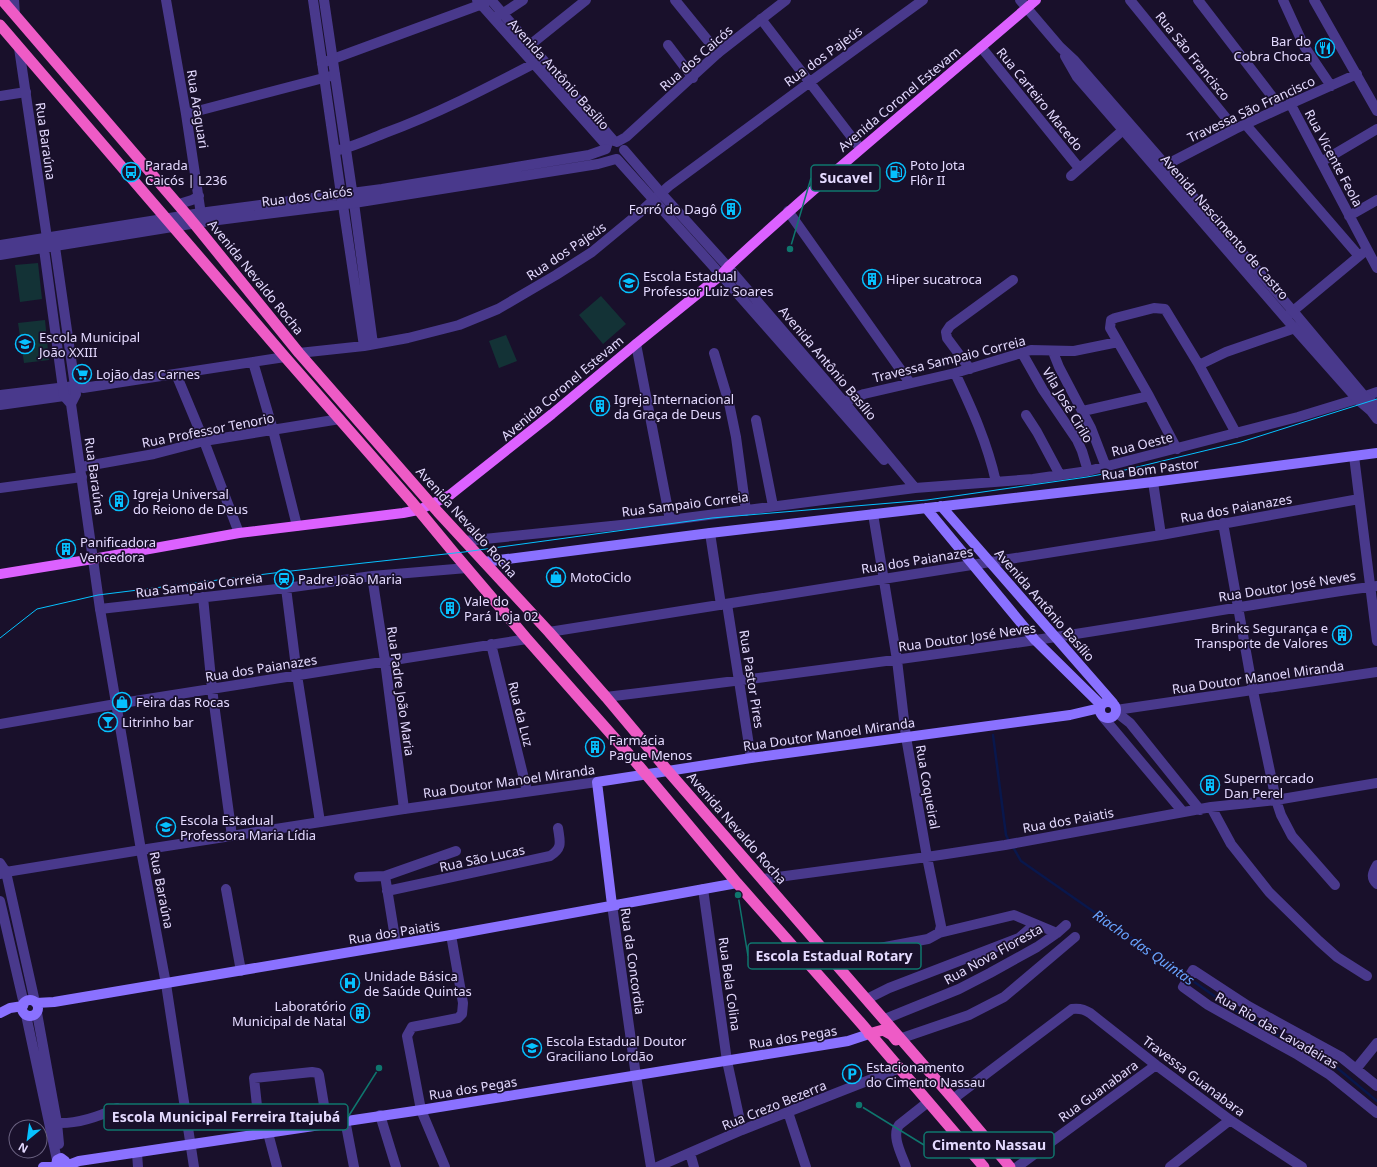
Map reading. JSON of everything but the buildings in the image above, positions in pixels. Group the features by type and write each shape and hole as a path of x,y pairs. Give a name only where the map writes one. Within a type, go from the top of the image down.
{"highway":[{"name":"Avenida Nevaldo Rocha","path":"2,0 178,204 196,218 299,353 465,542 549,632 606,697 668,771 952,1096 1010,1167"},
{"path":"0,25 340,419 527,639 646,774 737,883 900,1068 984,1167"},
{"path":"870,1034 884,1030 892,1035 935,1083 952,1096"}],"main road":[{"name":"Avenida Coronel Estevam","path":"0,574 239,533 403,513 418,510 450,495 552,414 721,275 788,211 860,148 1036,0"},
{"name":"Rua Bom Pastor","path":"926,508 1153,482 1377,453"},
{"name":"Avenida Antônio Basílio","path":"941,506 1115,707"},
{"name":"Avenida Antônio Basílio","path":"926,508 1035,640 1101,711"},
{"path":"484,562 710,533 926,508"},
{"path":"1105,702 1115,707 1111,717 1101,711 1105,702"},
{"name":"Rua Doutor Manoel Miranda","path":"597,782 751,758 906,737 1070,716 1090,716 1101,711"},
{"name":"Rua da Concordia","path":"597,782 612,905"},
{"name":"Rua dos Paiatis","path":"37,1008 54,1002 451,936 737,883"},
{"path":"2,1012 10,1008 24,1010 32,1016 37,1008 29,1000 24,1010"},
{"name":"Rua dos Pegas","path":"57,1164 421,1110 636,1076 848,1041 870,1034"}],"street":[{"path":"14,0 15,15"},
{"name":"Rua Araguari","path":"166,0 199,196 196,218"},
{"path":"313,0 343,205 368,345"},
{"path":"324,0 354,203 368,345"},
{"path":"492,17 502,14 523,0"},
{"path":"530,45 586,0"},
{"path":"675,0 718,53"},
{"name":"Rua dos Caicós","path":"196,218 343,205 354,203 383,193 589,155 617,145 693,78 718,53 785,0"},
{"name":"Rua dos Pajeús","path":"299,353 368,345 443,331 498,309 592,252 657,196 810,82 924,0"},
{"name":"Avenida Nascimento de Castro","path":"1020,0 1060,47 1075,61 1162,167 1289,314 1304,324 1377,419"},
{"name":"Rua São Francisco","path":"1130,0 1235,129"},
{"name":"Rua Vicente Feola","path":"1198,0 1285,105 1321,162 1350,216 1363,253 1377,268"},
{"path":"1283,0 1304,46 1331,86"},
{"path":"1314,0 1357,74 1374,98 1377,111"},
{"path":"322,63 333,60 478,2 491,1"},
{"name":"Avenida Antônio Basílio","path":"491,1 617,145 721,275 840,404"},
{"name":"Avenida Antônio Basílio","path":"478,2 533,64 617,145"},
{"path":"761,19 860,148"},
{"path":"316,24 327,22"},
{"path":"668,45 693,78"},
{"name":"Rua Carteiro Macedo","path":"981,47 1079,168"},
{"name":"Avenida Nascimento de Castro","path":"1060,47 1077,77 1123,130 1162,167"},
{"name":"Rua Baraúna","path":"19,48 47,238 44,249 64,392"},
{"path":"335,151 404,126 444,109 533,64"},
{"name":"Travessa São Francisco","path":"1162,167 1285,105 1357,74"},
{"path":"186,114 335,75"},
{"path":"0,96 26,92"},
{"path":"1246,125 1363,253 1289,314"},
{"path":"1071,176 1123,130"},
{"path":"1321,162 1377,130"},
{"path":"616,159 622,155 617,145"},
{"name":"Avenida Antônio Basílio","path":"617,145 606,152 610,157 616,159 657,196 728,267 912,489"},
{"name":"Rua dos Caicós","path":"0,255 55,247 196,218 352,192 383,193 598,164 616,159"},
{"path":"178,204 192,200 199,196"},
{"path":"1350,216 1377,200"},
{"path":"788,211 910,383"},
{"name":"Rua dos Caicós","path":"0,245 171,223"},
{"path":"47,238 55,247 78,390 71,404"},
{"path":"970,369 947,338 946,332 950,326 1012,280"},
{"path":"1177,449 1110,328 1109,324 1111,320 1115,318 1160,308 1164,309 1199,365 1236,433"},
{"name":"Avenida Nascimento de Castro","path":"1289,314 1294,329 1361,398 1377,406"},
{"path":"1199,365 1226,352 1294,329 1304,324"},
{"name":"Travessa Sampaio Correia","path":"840,404 864,394 955,373 1031,350 1053,352 1074,351 1118,342"},
{"path":"636,344 670,520"},
{"path":"1053,352 1059,367 1083,411 1099,445 1106,467"},
{"path":"714,353 729,403 736,437 746,511"},
{"name":"Vila José Cirilo","path":"1022,353 1043,390 1077,440 1088,471"},
{"path":"0,405 64,392 285,357"},
{"path":"253,362 273,430 297,526"},
{"path":"955,373 979,426 990,456 996,482"},
{"path":"176,374 204,441 239,533"},
{"path":"0,395 64,392"},
{"path":"64,392 71,404"},
{"name":"Rua Oeste","path":"912,489 1034,479 1088,471 1236,433 1361,398 1377,392"},
{"path":"1083,411 1149,396"},
{"name":"Rua Baraúna","path":"71,404 100,610 141,850 166,984 194,1167"},
{"path":"1026,415 1060,475"},
{"name":"Rua Professor Tenorio","path":"0,488 81,472 204,441 340,419"},
{"path":"756,420 773,506"},
{"path":"1354,456 1359,499 1374,586 1377,642"},
{"path":"1153,482 1161,535"},
{"name":"Rua Sampaio Correia","path":"465,542 746,511 773,506 912,489"},
{"name":"Rua dos Paianazes","path":"549,632 1161,535 1359,499"},
{"name":"Rua Coqueiral","path":"873,514 897,660 906,737 927,857 941,926 940,933"},
{"path":"1223,523 1253,691 1276,800 1281,815 1292,836 1335,885"},
{"name":"Rua Pastor Pires","path":"710,533 740,680 751,758"},
{"name":"Rua Sampaio Correia","path":"100,610 286,588 372,576 467,568"},
{"name":"Rua Padre João Maria","path":"372,576 385,661 404,809"},
{"name":"Rua Doutor José Neves","path":"606,697 897,660 1055,637 1238,606 1374,586"},
{"path":"286,588 297,675 320,822"},
{"path":"204,597 212,689 232,836"},
{"name":"Rua dos Paianazes","path":"0,724 116,704 527,639"},
{"name":"Rua da Luz","path":"491,644 527,791"},
{"name":"Rua Doutor Manoel Miranda","path":"1115,707 1142,707 1377,672"},
{"name":"Avenida Antônio Basílio","path":"1115,707 1130,723 1200,810"},
{"name":"Avenida Antônio Basílio","path":"1101,711 1183,812"},
{"name":"Rua Doutor Manoel Miranda","path":"2,870 404,809 597,782"},
{"name":"Rua dos Paiatis","path":"763,879 1005,845 1211,807 1276,800 1377,783"},
{"path":"1211,807 1231,844 1269,892 1323,945 1367,976"},
{"name":"Rua São Lucas","path":"387,891 550,856 558,850 560,845 558,828"},
{"path":"359,877 385,876 456,851"},
{"path":"1376,867 1372,874 1377,884"},
{"path":"2,870 37,1008 57,1123 57,1164"},
{"path":"385,876 396,944"},
{"path":"226,889 241,971"},
{"name":"Rua Bela Colina","path":"703,889 727,1061 742,1130"},
{"path":"0,901 57,1164"},
{"name":"Rua da Concordia","path":"612,905 636,1076 651,1167"},
{"path":"831,957 928,939 940,933 1014,915 1057,933"},
{"path":"867,999 889,988 1018,938 1035,924"},
{"name":"Rua Nova Floresta","path":"884,1019 959,989 990,973 1037,947 1066,925"},
{"path":"445,1167 421,1110 408,1042 409,1031 412,1027 458,1018 462,1014 463,1003 451,936"},
{"path":"902,1038 963,1017 1004,997 1075,937"},
{"name":"Rua Rio das Lavadeiras","path":"1377,1086 1341,1058 1248,1006 1193,970 1184,985 1208,1006 1298,1054 1330,1075 1377,1112"},
{"name":"Travessa Guanabara","path":"952,1096 1072,1009 1085,1010 1230,1120 1302,1167"},
{"path":"1298,1054 1307,1039"},
{"path":"1356,1069 1377,1043"},
{"name":"Rua Guanabara","path":"1017,1167 1156,1065"},
{"name":"Rua Crezo Bezerra","path":"657,1167 742,1130 900,1068"},
{"path":"277,1167 264,1133 254,1078 312,1072 318,1073 327,1123"},
{"path":"906,1167 897,1141 896,1128 928,1102"},
{"path":"57,1123 88,1120 117,1108"},
{"path":"788,1112 806,1167"},
{"path":"380,1115 396,1167"},
{"path":"346,1120 354,1167"},
{"path":"1170,1167 1230,1120"},
{"path":"137,1153 138,1167"},
{"path":"690,1153 694,1167"}],"green space":[{"path":"38,263 42,299 20,302 15,265"},
{"path":"601,296 626,324 603,344 579,315"},
{"path":"45,320 49,360 24,363 18,323"},
{"path":"506,335 517,361 499,368 489,341"}],"waterway":[{"name":"Riacho das Quintas","path":"993,735 1006,835 1009,841"},
{"name":"Riacho das Quintas","path":"1013,847 1021,861 1186,976"},
{"name":"Riacho das Quintas","path":"1190,979 1243,1016 1299,1047"},
{"name":"Riacho das Quintas","path":"1303,1049 1336,1067 1377,1101"}],"tram line":[{"path":"0,638 37,609 98,595 282,572 464,552 712,518 927,500 1087,477 1125,470 1241,442 1377,399"}],"place":[{"name":"Bar do Cobra Choca","path":"1325,48"},
{"name":"Parada Caicós | L236","path":"131,172"},
{"name":"Poto Jota Flôr II","path":"896,172"},
{"name":"Forró do Dagô","path":"731,209"},
{"name":"Sucavel","path":"790,249"},
{"name":"Hiper sucatroca","path":"872,279"},
{"name":"Escola Estadual Professor Luiz Soares","path":"629,283"},
{"name":"Escola Municipal João XXIII","path":"25,344"},
{"name":"Lojão das Carnes","path":"82,374"},
{"name":"Igreja Internacional da Graça de Deus","path":"600,406"},
{"name":"Igreja Universal do Reiono de Deus","path":"119,501"},
{"name":"Panificadora Vencedora","path":"66,549"},
{"name":"MotoCiclo","path":"556,577"},
{"name":"Padre João Maria","path":"284,579"},
{"name":"Vale do Pará Loja 02","path":"450,608"},
{"name":"Brinks Segurança e Transporte de Valores","path":"1342,635"},
{"name":"Feira das Rocas","path":"122,702"},
{"name":"Litrinho bar","path":"108,722"},
{"name":"Farmácia Pague Menos","path":"595,747"},
{"name":"Supermercado Dan Perel","path":"1210,785"},
{"name":"Escola Estadual Professora Maria Lídia","path":"166,827"},
{"name":"Escola Estadual Rotary","path":"738,895"},
{"name":"Unidade Básica de Saúde Quintas","path":"350,983"},
{"name":"Laboratório Municipal de Natal","path":"360,1013"},
{"name":"Escola Estadual Doutor Graciliano Lordão","path":"532,1048"},
{"name":"Escola Municipal Ferreira Itajubá","path":"379,1068"},
{"name":"Estacionamento do Cimento Nassau","path":"852,1074"},
{"name":"Cimento Nassau","path":"859,1105"}]}
